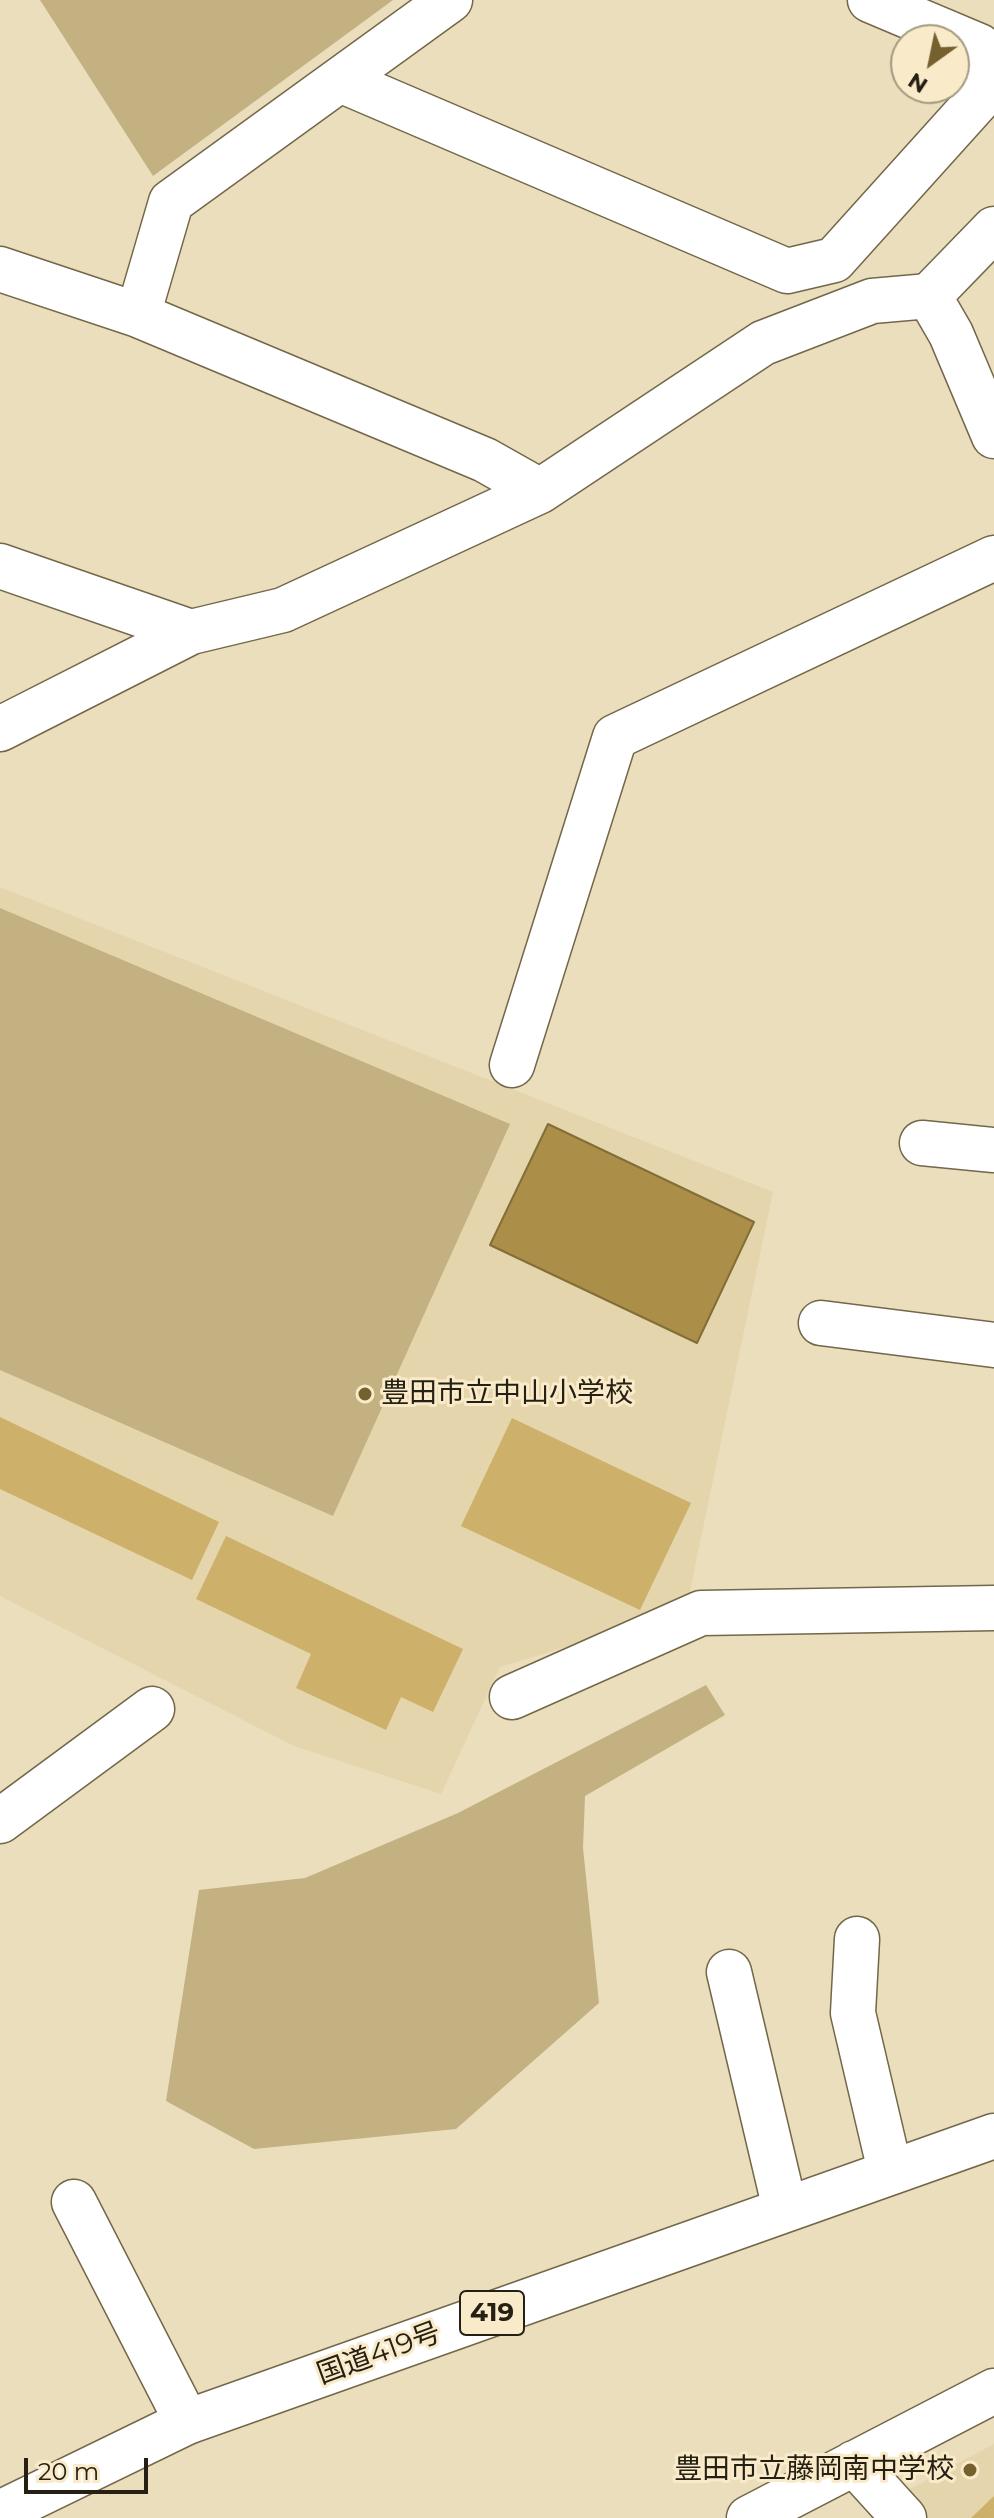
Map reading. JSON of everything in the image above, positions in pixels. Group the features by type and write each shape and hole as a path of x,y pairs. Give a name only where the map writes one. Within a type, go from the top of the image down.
{"main road":[{"path":"138,315 171,202 450,0"},
{"path":"340,80 787,271 834,260 989,88 979,46 870,0"},
{"path":"0,729 191,632 283,610 540,491 763,343 872,301 929,296 994,229"},
{"path":"0,269 138,315 485,460 540,491"},
{"path":"929,296 951,334 994,436"},
{"path":"512,1065 615,737 994,558"},
{"path":"0,566 191,632"},
{"path":"922,1143 994,1150"},
{"path":"821,1323 994,1345"},
{"path":"512,1697 701,1613 994,1608"},
{"path":"0,1821 152,1709"},
{"path":"857,1939 853,2013 890,2171"},
{"path":"729,1972 785,2209"},
{"name":"国道419号","path":"0,2513 187,2422 994,2136"},
{"path":"74,2202 187,2422"},
{"path":"749,2518 994,2391"},
{"path":"854,2463 904,2518"}],"shaded area":[{"path":"40,0 393,0 153,176"},
{"name":"豊田市立中山小学校","path":"0,887 773,1192 686,1610 500,1667 441,1794 294,1746 0,1596"},
{"path":"0,908 510,1124 333,1516 0,1370"},
{"path":"548,1124 754,1222 697,1343 490,1245"},
{"path":"706,1685 725,1715 585,1796 583,1848 599,2003 456,2129 254,2149 166,2101 199,1890 305,1878 458,1813"},
{"name":"豊田市立藤岡南中学校","path":"994,2444 994,2518 918,2518 897,2496"}],"building":[{"path":"0,1417 219,1522 192,1580 0,1489"},
{"path":"512,1418 691,1503 640,1610 461,1526"},
{"path":"226,1536 463,1649 433,1712 401,1697 386,1730 296,1688 311,1654 196,1599"},
{"path":"994,2496 994,2518 971,2518"}],"place":[{"name":"豊田市立中山小学校","path":"365,1394"},
{"name":"豊田市立藤岡南中学校","path":"970,2470"}]}
